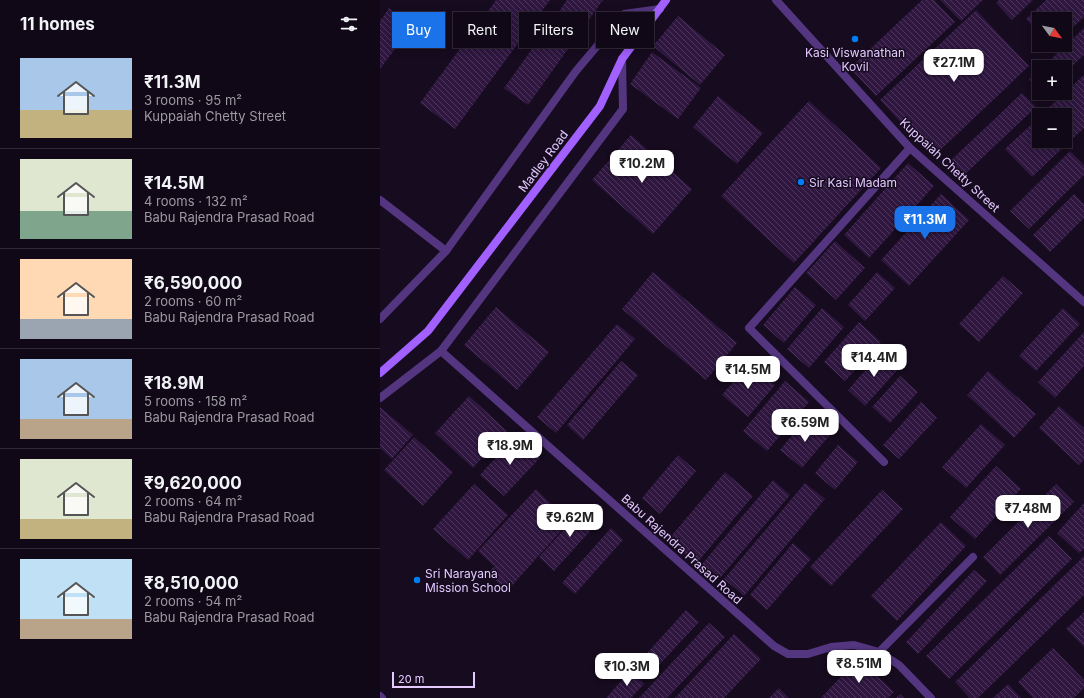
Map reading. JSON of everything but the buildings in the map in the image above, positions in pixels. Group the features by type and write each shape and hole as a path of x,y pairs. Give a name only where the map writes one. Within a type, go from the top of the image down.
{"street":[{"name":"Madley Road","path":"380,373 428,331 600,106 622,59 666,0"},
{"name":"Kuppaiah Chetty Street","path":"776,0 910,148 1084,302"},
{"path":"380,319 446,251 576,71 624,14 660,9"},
{"path":"380,398 441,351 623,109 622,59"},
{"path":"884,462 749,328 910,148"},
{"path":"380,200 446,251"},
{"name":"Babu Rajendra Prasad Road","path":"441,351 774,646 788,654 808,654 831,647 854,645 879,652 899,665 931,698"},
{"path":"879,652 973,557"}],"place":[{"name":"Kasi Viswanathan Kovil","path":"855,39"},
{"name":"Sir Kasi Madam","path":"801,182"},
{"name":"Sri Narayana Mission School","path":"417,580"}]}
